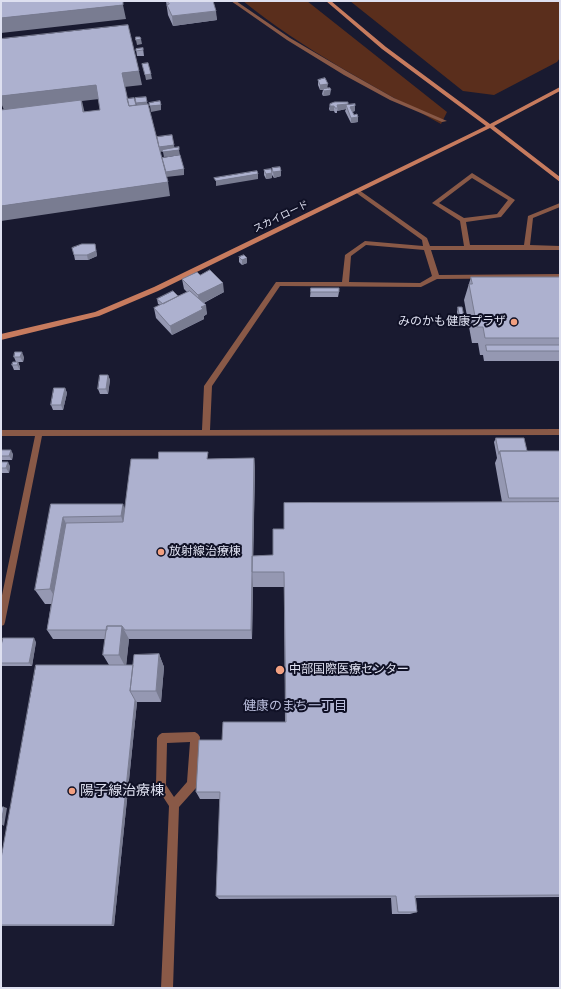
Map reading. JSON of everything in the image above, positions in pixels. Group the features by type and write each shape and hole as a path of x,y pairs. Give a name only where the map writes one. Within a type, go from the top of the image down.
{"street":[{"path":"234,1 310,53 386,96 444,121"},
{"path":"328,1 384,48 490,126 560,180"},
{"name":"スカイロード","path":"1,337 98,314 156,289 490,126 560,88"},
{"path":"463,220 499,216 512,200 472,175 435,202 463,220 467,248"},
{"path":"357,191 425,239 436,277"},
{"path":"527,247 530,217 560,205"},
{"path":"345,285 348,255 365,243 427,248 560,248"},
{"path":"206,432 208,386 278,284 421,285 436,277 560,276"},
{"path":"1,433 560,432"},
{"path":"1,622 39,433"},
{"path":"167,988 174,806 161,786 162,738 195,737 192,784 174,806"}],"shaded area":[{"path":"243,1 307,1 447,112 441,124 339,67 290,36"},
{"path":"350,1 560,1 560,58 557,62 494,95 463,91"}],"building":[{"path":"1,1 123,1 123,5 1,18"},
{"path":"167,1 213,1 216,11 172,16 167,5 169,4"},
{"path":"128,25 139,71 122,73 129,106 148,104 168,182 1,206 1,110 81,100 83,112 100,110 96,85 1,96 1,39"},
{"path":"136,37 140,37 141,39 136,40"},
{"path":"143,48 143,50 136,51 136,49"},
{"path":"148,63 151,74 145,75 142,64"},
{"path":"325,78 328,84 320,85 318,80"},
{"path":"330,88 331,90 324,91 323,89"},
{"path":"146,97 147,102 136,103 135,98"},
{"path":"134,98 136,105 129,106 127,99"},
{"path":"160,101 161,105 150,106 149,103"},
{"path":"335,102 348,102 348,104 337,105 338,108 330,106 330,104"},
{"path":"355,104 355,106 350,107 354,115 357,114 358,117 351,118 346,105"},
{"path":"172,135 174,145 159,147 157,137"},
{"path":"179,147 179,150 163,152 162,150"},
{"path":"180,155 184,169 166,172 162,158"},
{"path":"280,167 281,171 273,172 272,168"},
{"path":"271,169 272,173 266,174 264,170"},
{"path":"257,171 258,174 216,181 214,178"},
{"path":"82,244 95,244 96,251 87,255 74,255 72,248"},
{"path":"244,255 247,258 242,260 239,257"},
{"path":"210,270 223,283 198,295 182,279 197,272 200,275"},
{"name":"みのかも健康プラザ","path":"471,277 560,277 560,338 485,338 483,327 477,327 469,284 472,284"},
{"path":"311,288 339,288 339,292 311,292"},
{"path":"173,291 178,296 163,304 157,299"},
{"path":"190,291 206,305 201,307 203,309 170,326 154,308"},
{"path":"458,307 462,307 465,321 461,321"},
{"path":"486,345 560,345 560,351 487,351"},
{"path":"15,352 22,352 20,357 14,357"},
{"path":"13,362 18,362 17,365 12,365"},
{"path":"100,375 108,375 106,389 98,389"},
{"path":"54,388 65,388 61,405 51,405"},
{"path":"496,438 524,438 527,451 500,451 499,454"},
{"path":"1,450 11,450 9,456 1,456"},
{"path":"500,451 560,451 560,498 509,498"},
{"name":"放射線治療棟","path":"159,452 208,452 207,459 254,458 251,630 125,630 122,626 107,626 107,630 47,630 66,523 123,522 131,459 158,459"},
{"path":"1,462 8,462 6,468 1,468"},
{"path":"560,502 560,895 415,896 417,912 398,912 396,896 216,896 220,792 196,792 199,740 222,740 223,722 286,722 284,572 252,572 252,556 273,555 273,529 284,529 284,503"},
{"path":"51,504 123,504 121,516 63,517 50,589 35,590"},
{"path":"107,626 122,626 119,655 103,655"},
{"path":"3,638 34,638 29,663 1,663 1,647"},
{"path":"159,654 156,691 130,691 134,655"},
{"name":"陽子線治療棟","path":"36,665 133,665 130,691 135,700 112,925 1,925 1,859"},
{"path":"1,807 4,807 1,823"}],"place":[{"name":"みのかも健康プラザ","path":"514,322"},
{"name":"放射線治療棟","path":"161,552"},
{"name":"中部国際医療センター","path":"280,670"},
{"name":"陽子線治療棟","path":"72,791"}],"district":[{"name":"健康のまち一丁目","path":"295,706"}]}
